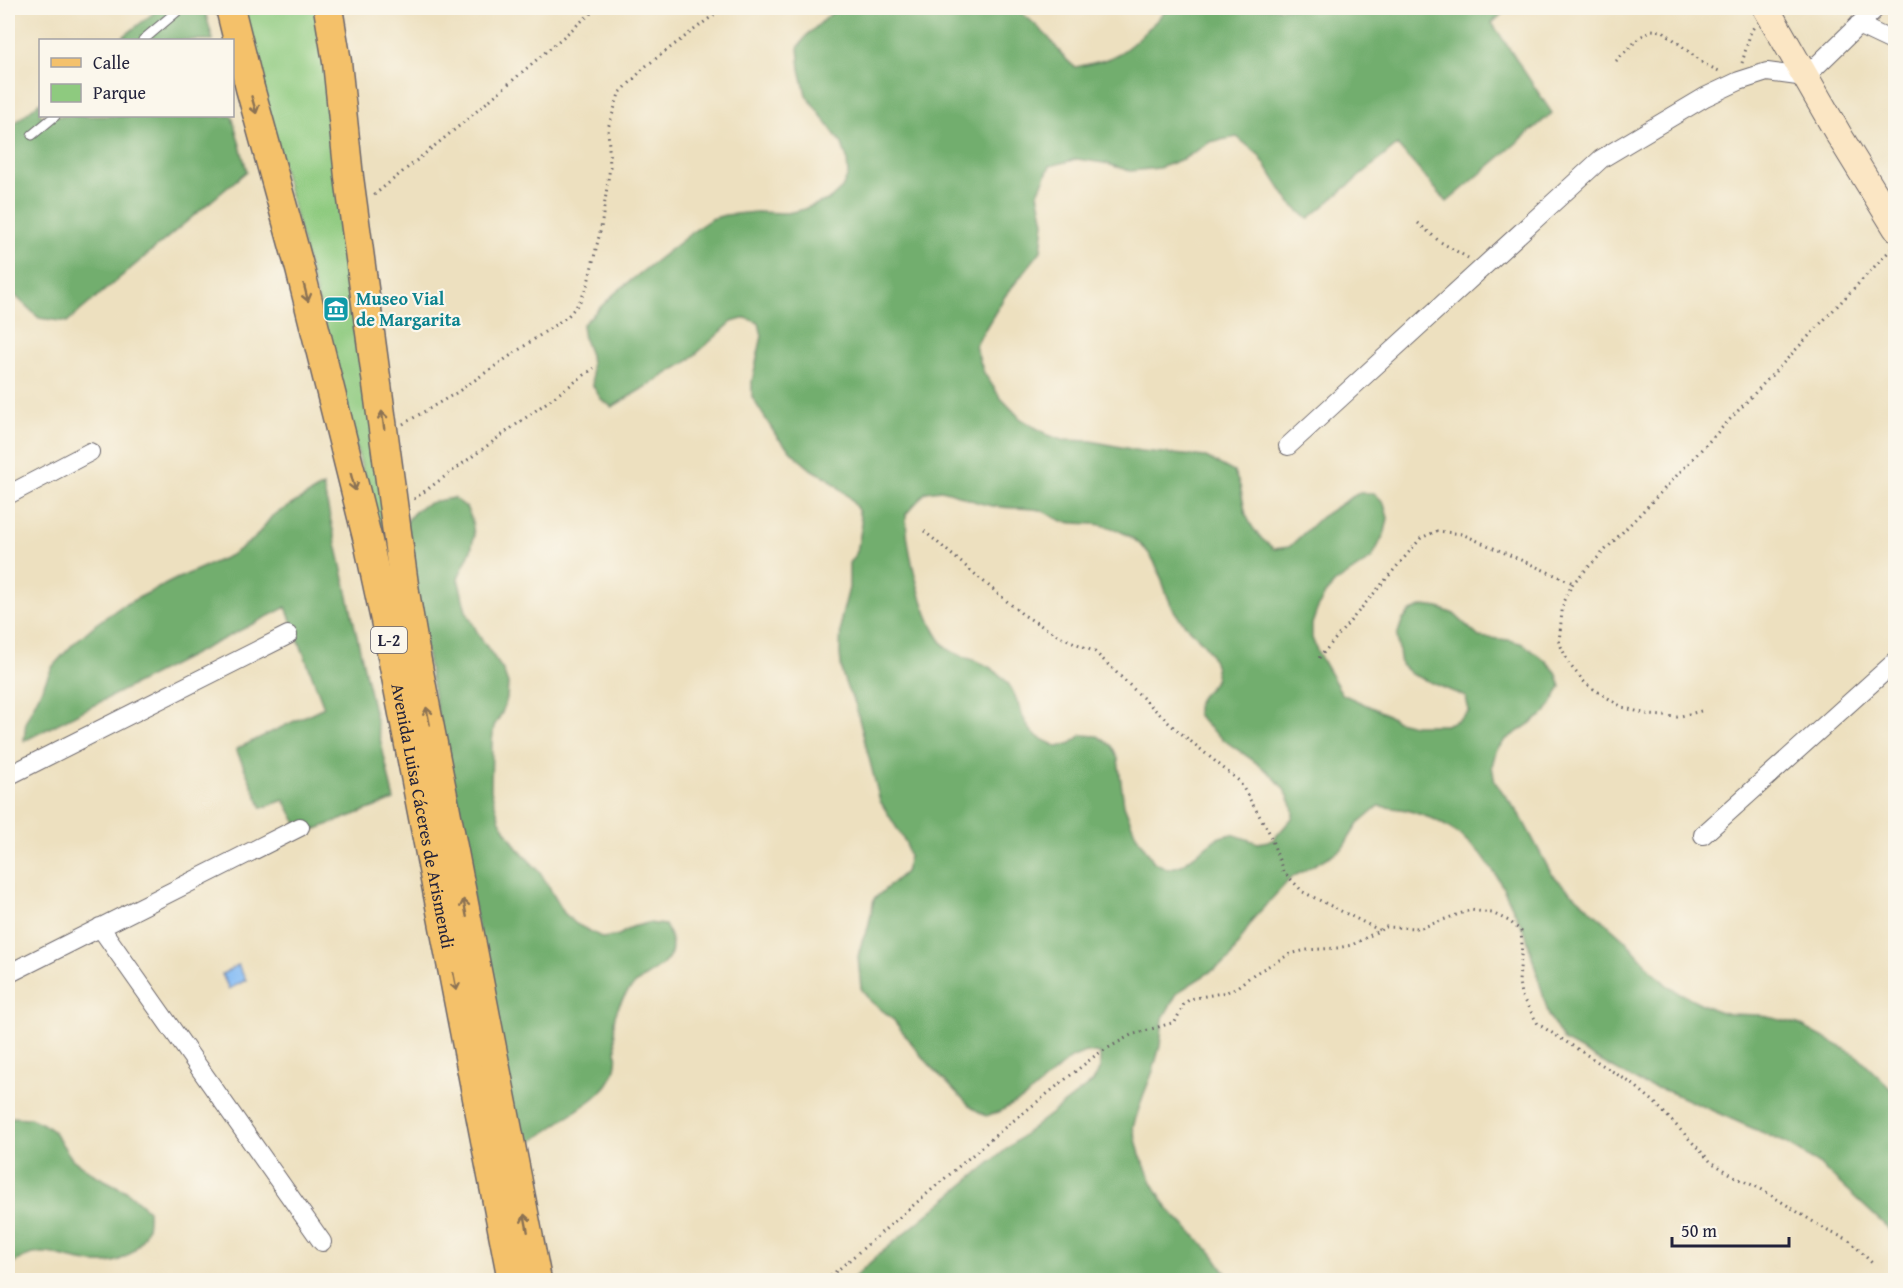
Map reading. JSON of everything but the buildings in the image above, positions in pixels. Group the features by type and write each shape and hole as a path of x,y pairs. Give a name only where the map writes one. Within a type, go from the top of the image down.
{"main road":[{"name":"Avenida Luisa Cáceres de Arismendi","path":"230,8 300,269 368,541 512,1281"},
{"name":"Avenida Luisa Cáceres de Arismendi","path":"328,8 415,651 537,1281"}],"street":[{"path":"1766,8 1896,228"},
{"path":"1805,77 1876,8"},
{"path":"1858,25 1896,43"},
{"path":"1288,446 1601,159 1705,97 1739,81 1767,72 1805,77"},
{"path":"8,495 90,452"},
{"path":"8,776 288,636"},
{"path":"1703,835 1896,660"},
{"path":"8,974 300,827"},
{"path":"100,927 322,1242"}],"lane":[{"path":"144,39 181,8"},
{"path":"32,135 54,117"}],"path":[{"path":"354,212 597,8"},
{"path":"385,435 456,393 568,316 579,303 587,287 601,228 610,167 608,128 619,94 646,66 723,8"},
{"path":"1616,61 1640,37 1652,30 1663,31 1704,64 1739,81 1750,31 1766,8"},
{"path":"1418,223 1439,241 1484,267"},
{"path":"1701,711 1677,717 1650,715 1622,707 1586,684 1569,664 1559,642 1563,602 1573,583 1896,245"},
{"path":"395,512 594,368"},
{"path":"924,531 1022,614 1055,634 1095,652 1171,725 1239,781 1269,832 1283,871 1303,892 1379,930"},
{"path":"1319,658 1421,538 1437,531 1462,534 1573,583"},
{"path":"826,1281 998,1133 1096,1055 1131,1035 1174,1022 1184,1004 1190,999 1227,992 1290,954 1352,945 1386,927 1421,928 1470,910 1492,913 1509,921 1521,931 1519,981 1521,995 1538,1024 1634,1085 1653,1101 1711,1162 1761,1189 1828,1231 1849,1240 1873,1264"},
{"path":"1896,977 1896,997"}],"green space":[{"path":"160,8 204,8 213,39 120,39"},
{"name":"Museo Vial de Margarita","path":"241,8 317,8 398,606"},
{"path":"836,8 1015,8 1047,36 1075,67 1106,59 1123,51 1169,8 1509,8 1492,23 1552,113 1447,202 1397,145 1308,219 1290,203 1259,155 1237,137 1210,142 1185,158 1159,168 1130,171 1104,163 1077,159 1050,166 1038,193 1044,222 1041,251 1005,296 975,346 984,373 1000,397 1021,419 1048,435 1062,440 1091,441 1141,451 1206,457 1234,472 1240,486 1246,515 1262,539 1274,549 1289,547 1321,517 1359,493 1374,493 1384,504 1388,518 1385,532 1372,558 1335,583 1325,594 1312,624 1312,638 1318,653 1342,694 1397,721 1414,725 1445,725 1458,720 1469,711 1466,697 1411,674 1401,665 1397,636 1402,621 1411,611 1424,606 1439,608 1454,614 1479,637 1523,644 1546,661 1556,672 1561,687 1546,713 1505,740 1496,751 1492,766 1495,782 1521,817 1551,873 1624,939 1670,988 1712,1009 1729,1014 1759,1015 1798,1024 1856,1055 1895,1093 1895,1238 1887,1227 1820,1165 1786,1143 1670,1092 1640,1083 1564,1041 1549,1016 1526,935 1498,878 1481,854 1459,834 1436,820 1407,810 1379,806 1358,824 1342,849 1291,878 1253,919 1229,960 1178,992 1163,1018 1160,1046 1133,1127 1140,1155 1153,1184 1168,1209 1213,1254 1231,1280 851,1280 1027,1132 1093,1082 1100,1068 1100,1054 1085,1052 1071,1058 1026,1097 999,1112 986,1116 972,1108 920,1054 892,1018 869,1000 861,988 858,957 862,941 868,928 874,899 905,872 909,857 906,843 880,801 855,703 842,673 841,619 849,588 849,563 857,552 862,524 858,510 849,497 827,477 812,470 777,437 752,397 752,381 762,336 759,323 746,318 732,322 687,362 612,407 601,399 593,386 590,355 582,325 615,293 711,219 725,215 756,212 787,213 801,210 830,199 842,188 848,175 847,159 842,144 806,95 798,48 806,36","holes":["947,491 990,506 1038,509 1059,520 1116,529 1146,550 1157,566 1174,611 1204,644 1213,658 1215,679 1199,700 1197,714 1220,737 1274,778 1291,803 1293,817 1273,840 1258,843 1232,834 1217,838 1182,865 1168,869 1154,862 1136,835 1124,805 1118,759 1112,746 1098,736 1082,735 1071,743 1058,747 1039,738 1025,722 1013,692 1003,678 987,666 947,648 938,637 923,604 909,546 906,514 926,492"]},
{"path":"39,103 39,117 232,117 247,171 67,322 39,318 8,289 8,129"},
{"path":"323,486 394,800 303,834 284,800 262,808 236,749 324,707 286,607 24,741 26,721 53,666 96,624 122,606 229,556 254,539 272,516"},
{"path":"454,498 466,507 472,520 474,536 471,550 458,578 466,611 480,637 503,670 508,684 507,698 494,726 492,742 491,791 500,821 517,848 540,872 564,913 576,924 603,938 619,935 632,927 648,923 665,925 671,939 672,950 668,959 662,966 634,985 618,1008 614,1023 615,1069 607,1085 590,1101 519,1151 403,528 418,509 430,503"},
{"path":"8,1117 30,1118 43,1124 54,1132 72,1159 95,1175 126,1191 148,1210 148,1225 138,1245 130,1254 112,1262 92,1263 49,1253 37,1253 8,1266"}],"water":[{"path":"238,965 246,980 229,989 222,974"}],"place":[{"name":"Museo Vial de Margarita","path":"336,309"}]}
